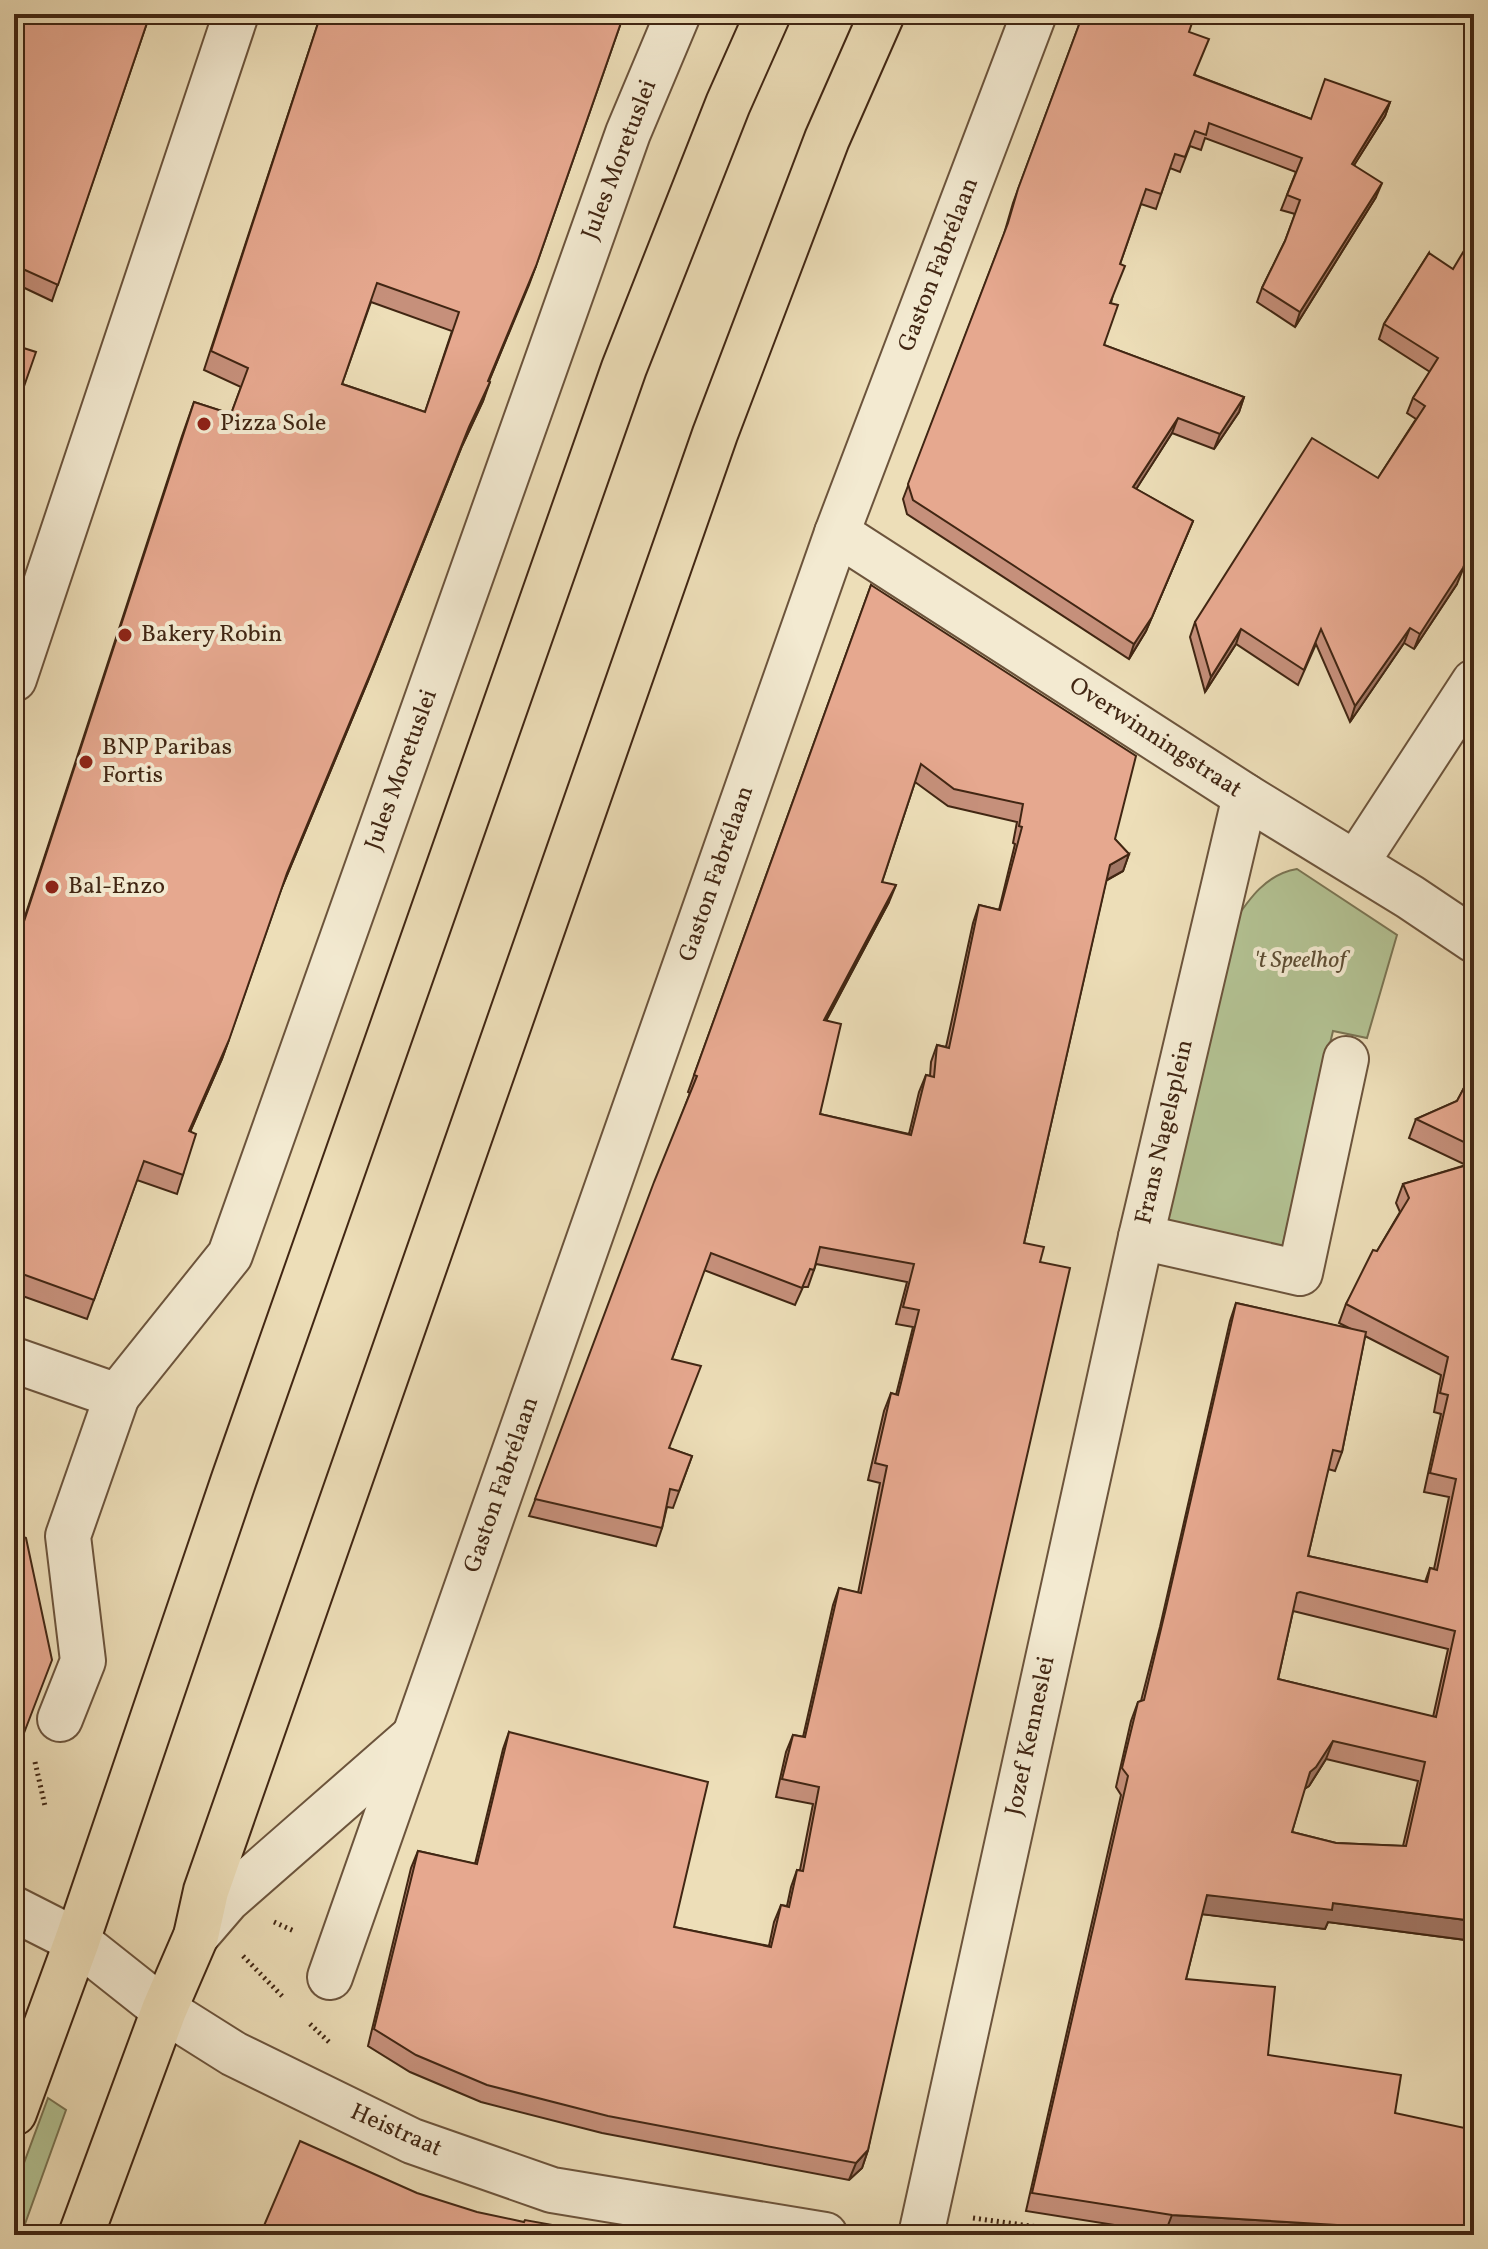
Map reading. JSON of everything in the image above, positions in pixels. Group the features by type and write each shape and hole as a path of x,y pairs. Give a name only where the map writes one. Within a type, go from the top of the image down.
{"highway":[{"path":"14,2113 77,1941 249,1435 624,368 728,104 768,14"},
{"path":"81,2235 164,2010 196,1936 206,1891 715,434 827,139 882,14"}],"street":[{"path":"14,679 236,14"},
{"name":"Jules Moretuslei","path":"60,1719 83,1661 68,1536 117,1396 230,1255 628,133 678,14"},
{"name":"Gaston Fabrélaan","path":"330,1977 837,533 1034,14"},
{"name":"Overwinningstraat","path":"837,533 1474,940"},
{"path":"1356,863 1474,682"},
{"name":"Frans Nagelsplein","path":"1245,796 1141,1237 1300,1273 1346,1059"},
{"name":"Jozef Kenneslei","path":"921,2235 1141,1237"},
{"path":"14,1360 117,1396"},
{"name":"Gaston Fabrélaan","path":"196,1936 227,1900 413,1738"},
{"name":"Heistraat","path":"14,1909 77,1941 164,2010 234,2054 412,2141 552,2190 825,2235"}],"path":[{"path":"196,1936 241,1953 285,1999"},
{"path":"307,2021 330,2043"},
{"path":"989,2220 1095,2235"}],"green space":[{"name":"'t Speelhof","path":"1297,869 1397,935 1367,1038 1333,1031 1282,1248 1162,1222 1233,923 1267,882"},
{"path":"48,2098 66,2110 21,2235 14,2235 14,2190"}],"building":[{"path":"14,14 150,14 58,285 14,265"},
{"path":"321,14 624,14 536,266 287,873 229,1040 189,1131 196,1134 183,1175 144,1161 94,1300 14,1271 14,952 194,402 231,414 248,368 211,351","holes":["377,283 459,312 425,412 342,384"]},
{"path":"1083,14 1195,14 1189,32 1209,39 1194,75 1311,119 1325,79 1390,102 1352,164 1382,183 1300,312 1262,288 1285,241 1300,200 1287,195 1302,158 1209,123 1206,135 1195,131 1185,157 1175,154 1161,194 1146,189 1120,264 1125,266 1110,303 1118,305 1104,345 1244,397 1220,434 1178,418 1133,487 1193,521 1152,617 1134,644 913,500 908,484 1008,223"},
{"path":"1474,234 1474,542 1463,568 1420,634 1410,628 1355,706 1321,629 1304,670 1241,629 1211,677 1195,622 1312,438 1378,478 1425,406 1413,398 1438,358 1384,324 1429,253 1453,269"},
{"path":"14,345 36,352 14,415"},
{"path":"871,585 1136,756 1115,839 1129,854 1110,865 1024,1243 1044,1247 1040,1262 1070,1268 868,2150 856,2163 608,2116 487,2085 416,2055 374,2029 418,1851 477,1864 509,1732 708,1782 674,1927 771,1947 781,1905 789,1907 797,1870 803,1871 819,1787 782,1779 793,1735 805,1737 839,1588 861,1593 887,1466 875,1463 891,1393 898,1395 919,1310 903,1307 914,1264 820,1247 814,1270 810,1269 802,1288 711,1253 672,1359 701,1366 669,1448 692,1456 679,1491 670,1489 662,1528 535,1499 697,1076 694,1075","holes":["921,764 954,789 1023,804 1019,826 1022,827 1000,910 979,905 949,1048 937,1045 934,1077 926,1075 911,1135 820,1114 841,1024 824,1020 896,885 882,882"]},
{"path":"1474,1069 1474,1147 1416,1119 1457,1101"},
{"path":"1474,1163 1474,1921 1333,1903 1332,1910 1207,1895 1186,1979 1275,1987 1268,2055 1401,2075 1395,2113 1474,2130 1474,2235 1385,2235 1337,2225 1172,2215 1032,2193 1128,1776 1122,1768 1138,1702 1144,1700 1236,1303 1366,1332 1342,1452 1333,1450 1308,1556 1427,1582 1430,1568 1437,1570 1456,1479 1430,1473 1448,1395 1440,1393 1448,1357 1346,1304 1373,1250 1377,1251 1409,1198 1403,1184","holes":["1297,1593 1455,1631 1436,1717 1278,1679","1333,1741 1425,1762 1406,1846 1336,1843 1292,1832 1310,1772"]},
{"path":"14,1533 26,1538 52,1660 14,1759"},
{"path":"300,2141 417,2193 477,2212 608,2235 260,2235"}],"place":[{"name":"Pizza Sole","path":"204,424"},
{"name":"Bakery Robin","path":"125,635"},
{"name":"BNP Paribas Fortis","path":"86,762"},
{"name":"Bal-Enzo","path":"52,887"}]}
